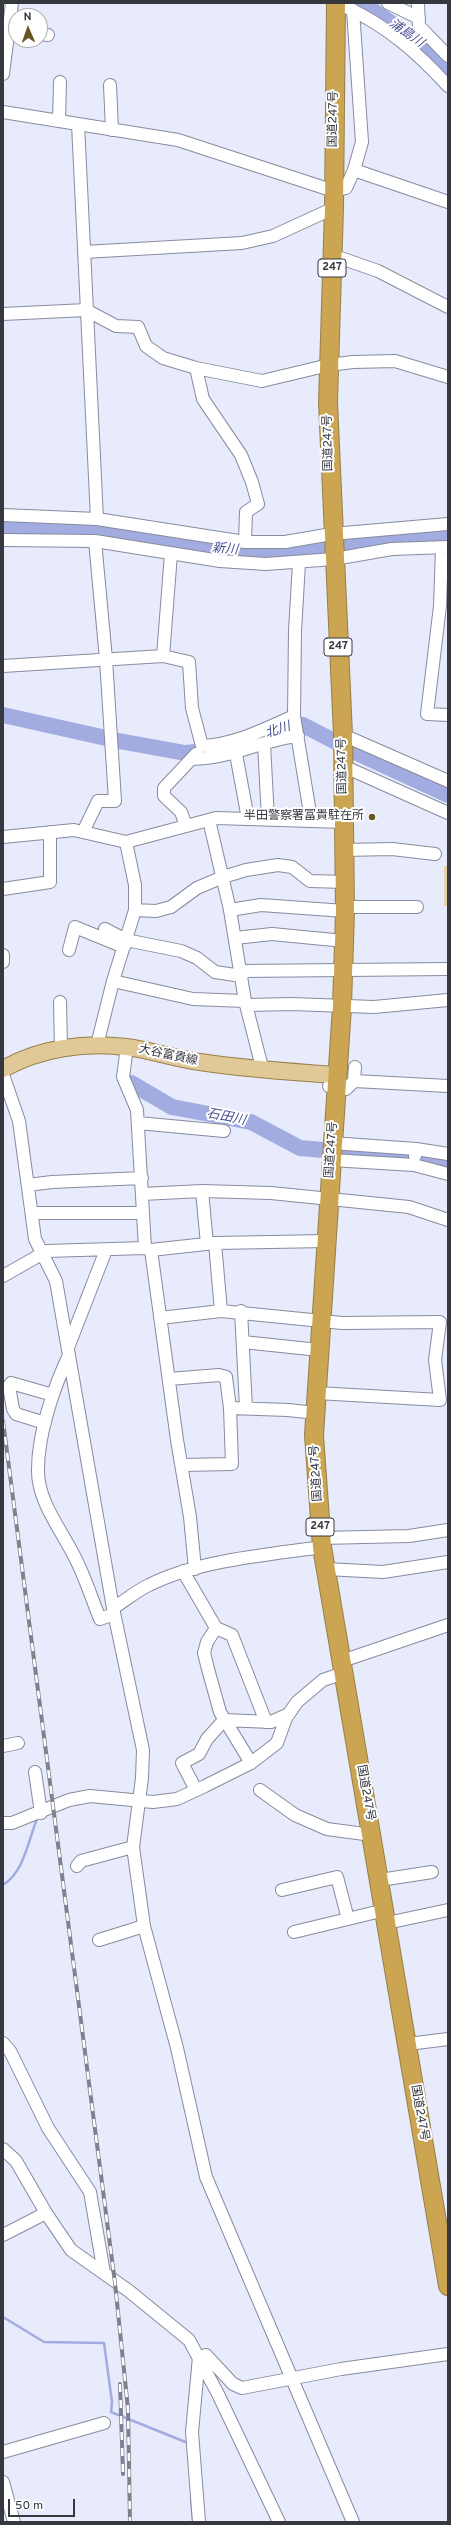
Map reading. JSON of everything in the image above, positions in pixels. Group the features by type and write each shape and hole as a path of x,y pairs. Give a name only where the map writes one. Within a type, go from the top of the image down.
{"highway":[{"name":"国道247号","path":"337,3 334,199 328,410 332,534 343,762 345,909 344,970 334,1083 332,1151 319,1350 315,1460 320,1544 326,1569 341,1670 380,1880 448,2286"}],"main road":[{"name":"大谷富貴線","path":"3,1069 31,1056 61,1048 97,1045 127,1047 199,1062 263,1070 334,1083"}],"street":[{"path":"337,3 353,10 396,36 431,67 448,86"},
{"path":"388,3 419,18"},
{"path":"418,3 419,26 446,54 431,67"},
{"path":"84,252 242,242 273,236 334,199 346,188 354,170 362,142 353,10"},
{"path":"3,74 4,58 8,44"},
{"path":"59,121 60,82"},
{"path":"110,85 112,130"},
{"path":"3,112 178,140 334,199"},
{"path":"78,124 97,520"},
{"path":"354,170 448,202"},
{"path":"332,255 378,271 448,307"},
{"path":"3,314 86,310 116,326 138,327 146,346 163,358 196,368 262,381 330,365 353,362 394,361 448,377"},
{"path":"196,368 203,399 241,455 252,482 258,504 246,512 245,542"},
{"path":"3,515 97,520 245,542 285,542 332,534 448,524"},
{"path":"3,540 96,541 171,554 266,564 299,563 334,559 392,549 445,547 440,606 427,714 448,715"},
{"path":"83,832 98,801 115,800 106,659 96,541"},
{"path":"163,656 171,554"},
{"path":"299,563 295,631 294,716 311,819"},
{"path":"3,666 163,656 188,662 192,708 202,746"},
{"path":"202,746 217,746 262,730 294,716"},
{"path":"342,735 448,780"},
{"path":"192,759 215,759 236,754 280,738 298,736"},
{"path":"264,744 268,819"},
{"path":"186,826 181,812 164,796 164,788 192,759 202,746"},
{"path":"236,754 248,819"},
{"path":"343,762 448,813"},
{"path":"3,837 74,830 126,842 209,820 311,819 344,822"},
{"path":"209,820 230,910 246,1003 263,1070"},
{"path":"3,889 50,882 50,832"},
{"path":"97,1045 113,981 135,910 135,885 126,842"},
{"path":"344,850 392,849 436,854"},
{"path":"135,910 156,911 171,907 197,888 223,877 246,870 278,865 292,868 310,881 345,882"},
{"path":"230,910 261,905 345,909 416,907"},
{"path":"69,950 75,927 125,943 181,951 197,958 215,972 241,974 344,970 448,969"},
{"path":"105,929 125,943"},
{"path":"235,938 272,934 344,941"},
{"path":"3,955 3,962"},
{"path":"113,981 193,999 246,1003 402,1006 448,1000"},
{"path":"60,1002 61,1048"},
{"path":"127,1047 123,1077 137,1110 142,1178 142,1213 160,1318 182,1465 189,1570 216,1628 232,1635 266,1722"},
{"path":"3,1075 19,1121 35,1239 56,1282 113,1611 143,1750 139,1800 132,1847 144,1926 177,2048 206,2177 354,2522"},
{"path":"334,1083 355,1075 448,1080"},
{"path":"355,1075 448,1086"},
{"path":"138,1123 224,1131"},
{"path":"414,1165 416,1148"},
{"path":"332,1151 416,1148 448,1154"},
{"path":"332,1151 414,1165 448,1174"},
{"path":"28,1185 52,1182 142,1178"},
{"path":"142,1194 202,1191 270,1193 409,1207 448,1220"},
{"path":"202,1191 221,1311"},
{"path":"32,1213 142,1213"},
{"path":"3,1276 47,1251 148,1249 211,1244 326,1241"},
{"path":"106,1250 53,1395 45,1422 38,1470 43,1497 79,1566 100,1619 148,1585 189,1570 320,1544 409,1536 448,1530"},
{"path":"160,1318 221,1311 241,1311 321,1322 440,1322 434,1360 444,1400 317,1393"},
{"path":"241,1311 246,1408"},
{"path":"243,1342 319,1350"},
{"path":"169,1379 219,1375 226,1377 230,1408 232,1464 182,1465"},
{"path":"45,1422 16,1414 13,1409 9,1386 11,1383 53,1395"},
{"path":"230,1408 316,1413"},
{"path":"314,1522 320,1544 341,1670"},
{"path":"326,1569 383,1572 448,1562"},
{"path":"3,1823 12,1824 69,1800 90,1796 153,1802 177,1799 251,1763 276,1743 289,1714 297,1702 323,1680 341,1670 448,1625"},
{"path":"216,1628 207,1642 204,1653 220,1712 251,1763"},
{"path":"196,1790 182,1763 200,1754 207,1738 224,1720 266,1722 289,1714"},
{"path":"3,1746 18,1744"},
{"path":"35,1772 41,1813"},
{"path":"260,1790 295,1815 327,1829 372,1835"},
{"path":"77,1866 81,1861 132,1847"},
{"path":"380,1880 432,1872"},
{"path":"282,1890 337,1877 348,1919"},
{"path":"294,1932 348,1919 448,1910"},
{"path":"99,1940 144,1926"},
{"path":"408,2044 448,2039"},
{"path":"3,2043 10,2051 48,2128 90,2192 104,2273"},
{"path":"3,2149 16,2161 46,2213 71,2250 104,2273 189,2340 199,2357 279,2522"},
{"path":"3,2234 46,2213"},
{"path":"199,2357 206,2355 233,2384 242,2388 292,2378 448,2354"},
{"path":"199,2357 192,2432 199,2522"},
{"path":"3,2452 104,2423"},
{"path":"3,2482 14,2522"}],"shaded area":[{"path":"444,866 448,866 448,906 444,906"}],"waterway":[{"name":"浦島川","path":"362,3 426,47 448,69"},
{"name":"新川","path":"3,529 96,531 197,547 274,554 364,542 448,537"},
{"name":"北川","path":"3,715 106,738"},
{"name":"北川","path":"257,738 291,725 303,725 355,752 448,795"},
{"name":"北川","path":"119,741 185,753 226,749"},
{"name":"石田川","path":"131,1083 172,1107 251,1122 300,1148 323,1150"},
{"name":"石田川","path":"344,1151 411,1157"},
{"name":"石田川","path":"417,1158 448,1164"},
{"path":"3,1885 10,1879 21,1864 37,1819"},
{"path":"3,2317 44,2342 104,2343 112,2402 111,2412 188,2443"},
{"path":"191,2498 193,2522"}],"railway":[{"path":"3,1421 115,2283 128,2409 130,2522"},
{"path":"120,2384 123,2474"}],"place":[{"name":"半田警察署冨貴駐在所","path":"372,817"}]}
